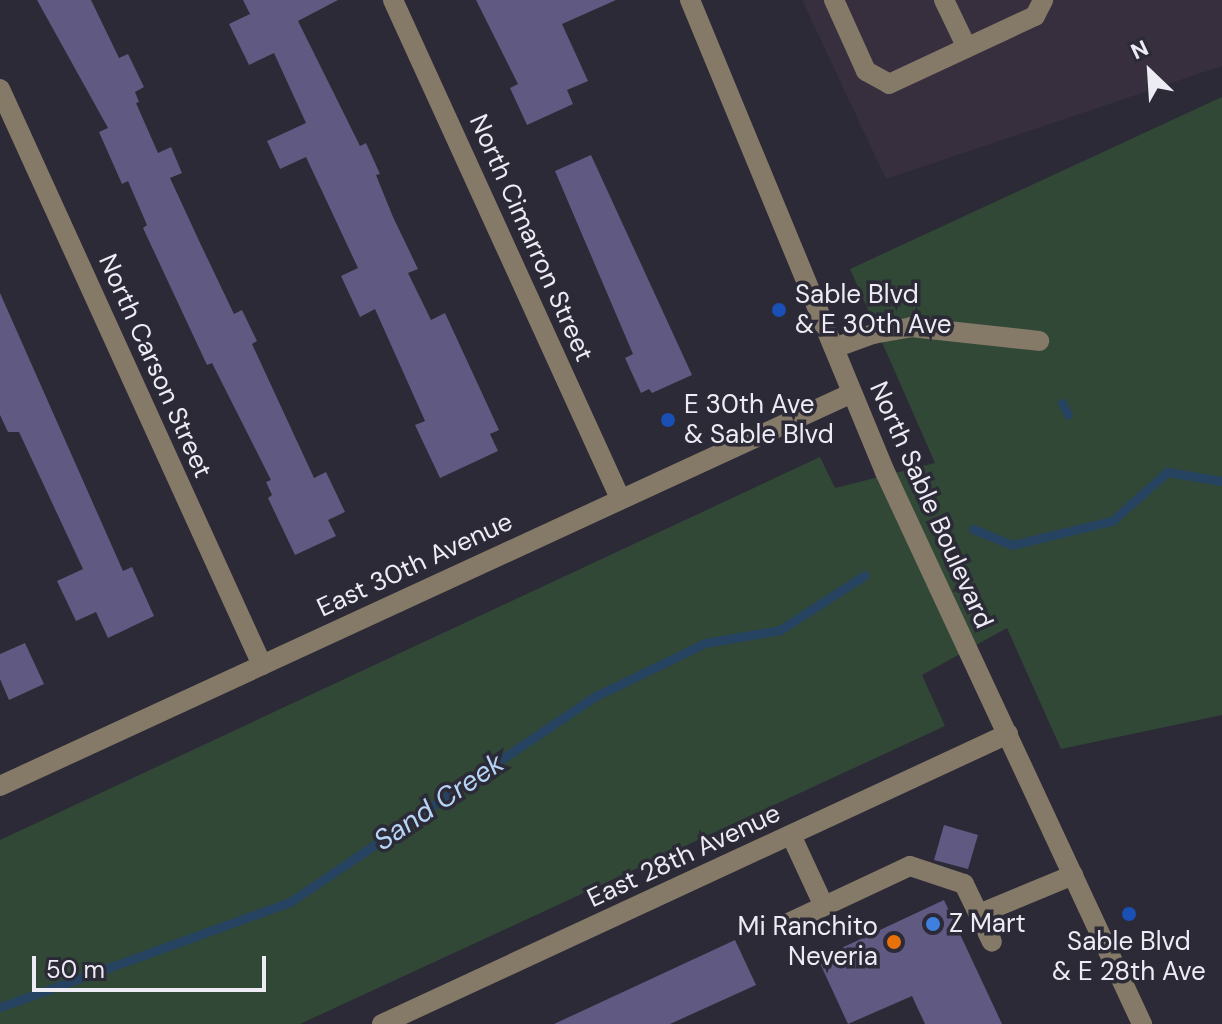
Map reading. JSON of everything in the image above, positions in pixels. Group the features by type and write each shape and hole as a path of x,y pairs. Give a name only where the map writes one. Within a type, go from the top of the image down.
{"street":[{"name":"North Cimarron Street","path":"393,0 620,498"},
{"name":"North Sable Boulevard","path":"690,0 885,472 1142,1024"},
{"path":"834,0 866,71 889,84 1035,16 1043,0"},
{"path":"944,0 967,48"},
{"name":"North Carson Street","path":"0,89 262,665"},
{"path":"834,348 873,334 911,327 1039,341"},
{"name":"East 30th Avenue","path":"0,786 852,393"},
{"name":"East 28th Avenue","path":"382,1024 1008,734"},
{"path":"791,835 823,904"},
{"path":"784,925 823,904 910,866 964,884 992,942"},
{"path":"979,914 1073,875"}],"shaded area":[{"path":"802,0 1222,0 1222,66 886,179"}],"green space":[{"path":"1222,97 1222,715 1061,749 1007,628 922,675 945,726 300,1024 0,1024 0,840 820,457 835,488 935,463 850,269"}],"building":[{"path":"37,0 91,0 119,58 128,54 144,87 135,92 139,102 136,103 158,153 171,147 182,173 170,178 201,245 234,314 242,310 257,341 252,344 314,478 326,472 345,512 328,520 336,536 295,555 268,498 272,495 266,482 271,480 212,363 207,365 143,228 147,225 128,181 122,184 99,132 108,128"},
{"path":"243,0 338,0 298,21 360,146 366,143 380,174 376,175 393,217 418,269 408,273 431,320 445,313 499,430 490,434 498,451 440,478 415,425 425,421 375,309 360,317 341,276 358,268 306,157 280,169 267,141 306,123 274,53 249,65 229,24 250,14"},
{"path":"476,0 616,0 562,24 588,81 567,90 573,104 527,125 510,88 518,84"},
{"path":"591,155 692,375 652,393 649,389 641,393 625,358 633,354 555,171"},
{"path":"0,293 123,571 132,567 154,616 108,638 96,612 76,621 57,581 83,569 19,432 8,432 0,415"},
{"path":"25,643 44,684 9,700 0,679 0,654"},
{"path":"944,825 978,835 968,869 934,860"},
{"path":"944,900 1002,1024 925,1024 912,996 848,1024 818,959"},
{"path":"735,940 756,985 670,1024 554,1024"}],"waterway":[{"path":"1062,403 1068,415"},
{"name":"Sand Creek","path":"973,529 1012,545 1112,521 1167,472 1222,481"},
{"name":"Sand Creek","path":"0,1007 290,902 594,697 705,643 780,630 865,575"}],"place":[{"name":"Sable Blvd & E 30th Ave","path":"779,310"},
{"name":"E 30th Ave & Sable Blvd","path":"668,420"},
{"name":"Sable Blvd & E 28th Ave","path":"1129,914"},
{"name":"Z Mart","path":"933,924"},
{"name":"Mi Ranchito Neveria","path":"894,942"}]}
